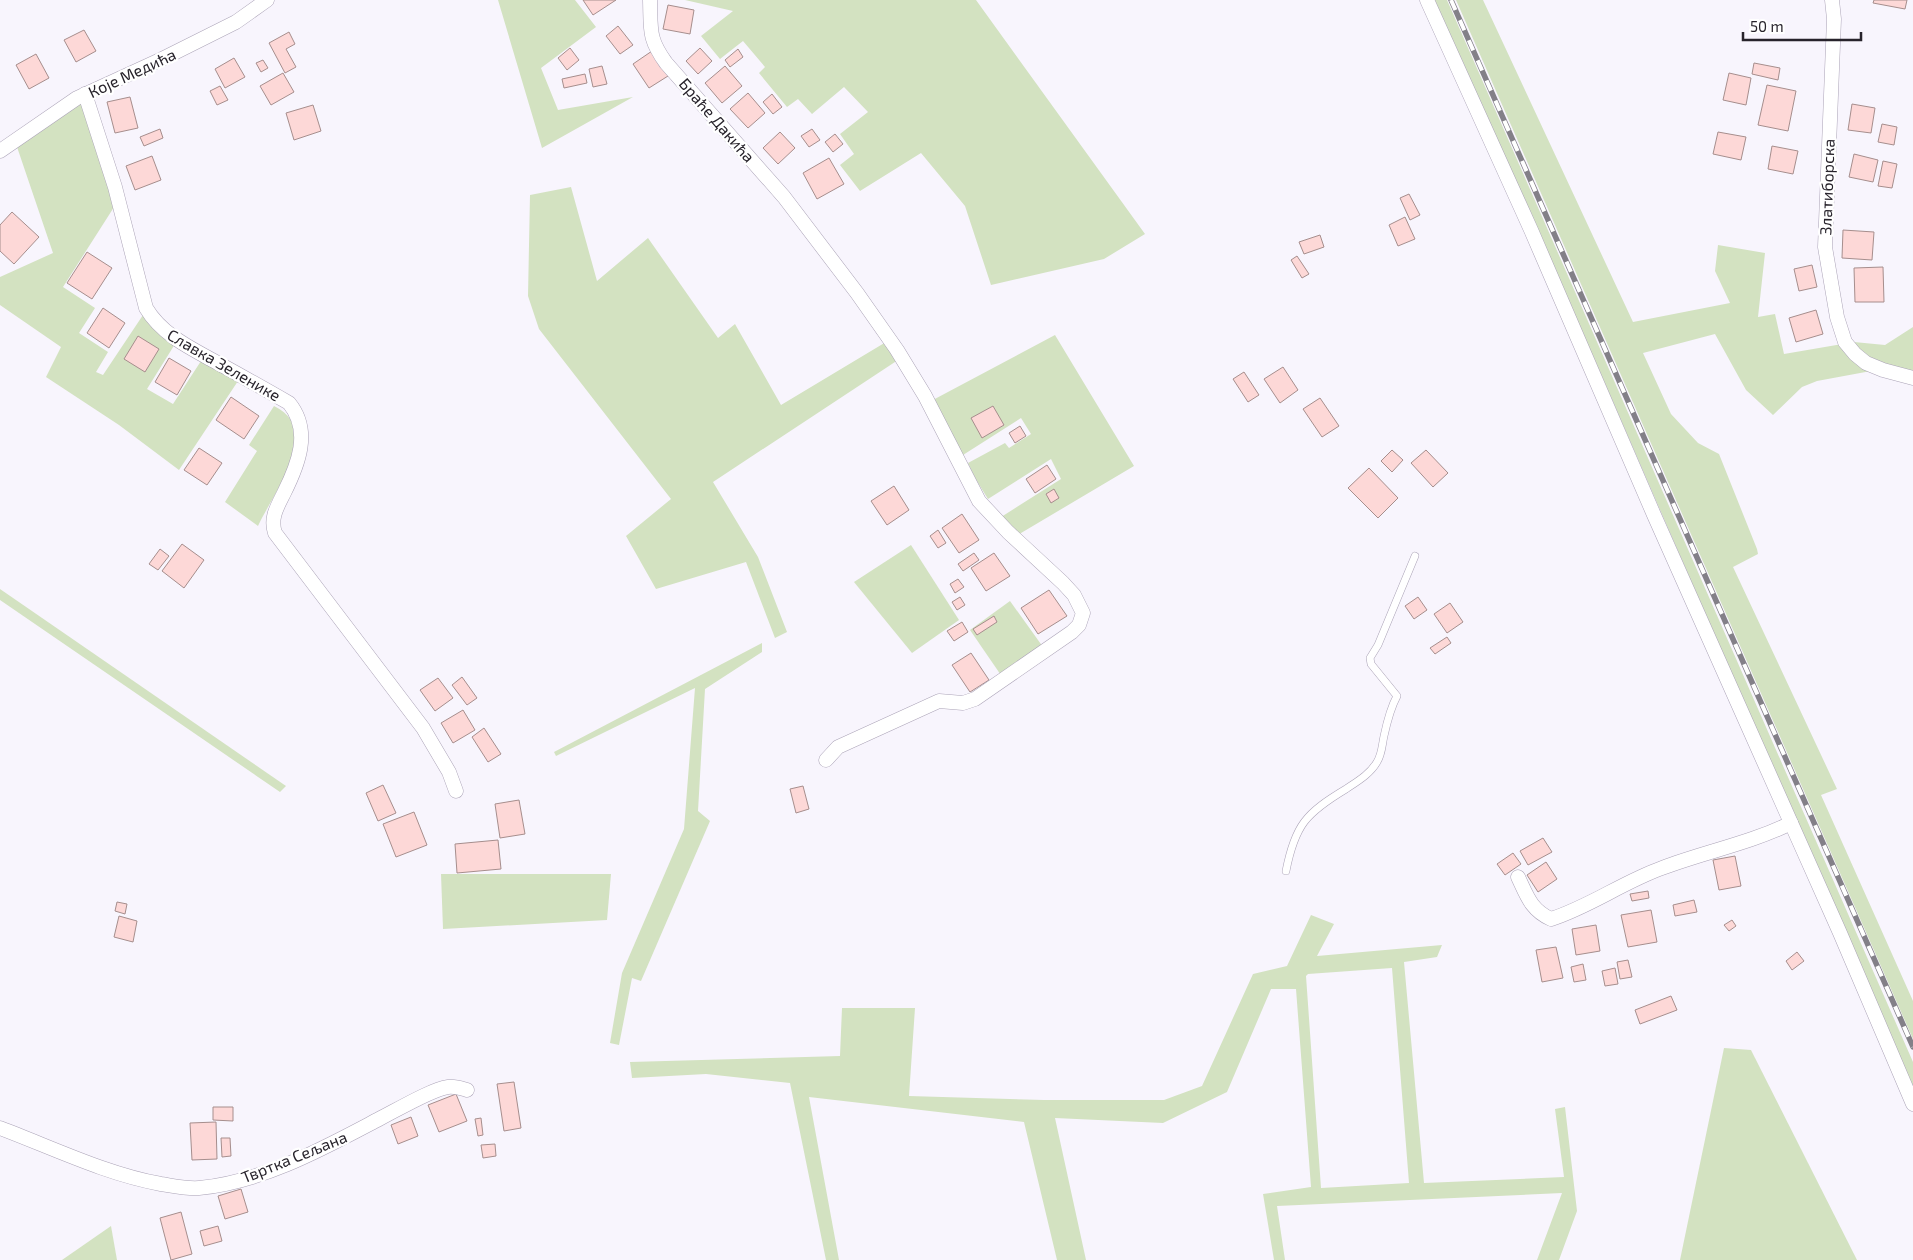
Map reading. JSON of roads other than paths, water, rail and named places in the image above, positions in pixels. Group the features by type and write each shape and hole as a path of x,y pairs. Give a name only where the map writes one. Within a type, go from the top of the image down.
{"street":[{"name":"Које Медића","path":"0,151 86,94 162,60 236,22 267,0"},
{"name":"Браће Дакића","path":"650,0 650,32 656,49 666,63 741,146 857,293 912,374 945,432 979,501 1008,532 1063,583 1074,595 1083,613 1079,625 1072,632 975,699 963,703 939,701 838,747 826,760"},
{"path":"1426,0 1531,230 1913,1104"},
{"name":"Златиборска","path":"1832,0 1834,19 1825,246 1837,317 1846,342 1855,354 1866,363 1913,378"},
{"name":"Славка Зеленике","path":"86,94 115,187 146,308 153,320 163,329 191,348 289,403 296,411 302,433 302,447 289,484 273,518 272,526 275,533 423,728 449,772 456,791"},
{"path":"1518,877 1531,904 1540,914 1550,919 1568,914 1660,868 1760,836 1791,822"},
{"name":"Твртка Сељана","path":"0,1128 135,1179 176,1187 198,1188 244,1179 274,1169 305,1156 404,1106 447,1087 457,1087 466,1090"}],"lane":[{"path":"1286,871 1291,846 1300,826 1312,812 1360,780 1378,762 1387,722 1397,696 1371,664 1370,658 1378,645 1415,556"}],"railway":[{"path":"1451,0 1913,1047"}]}
